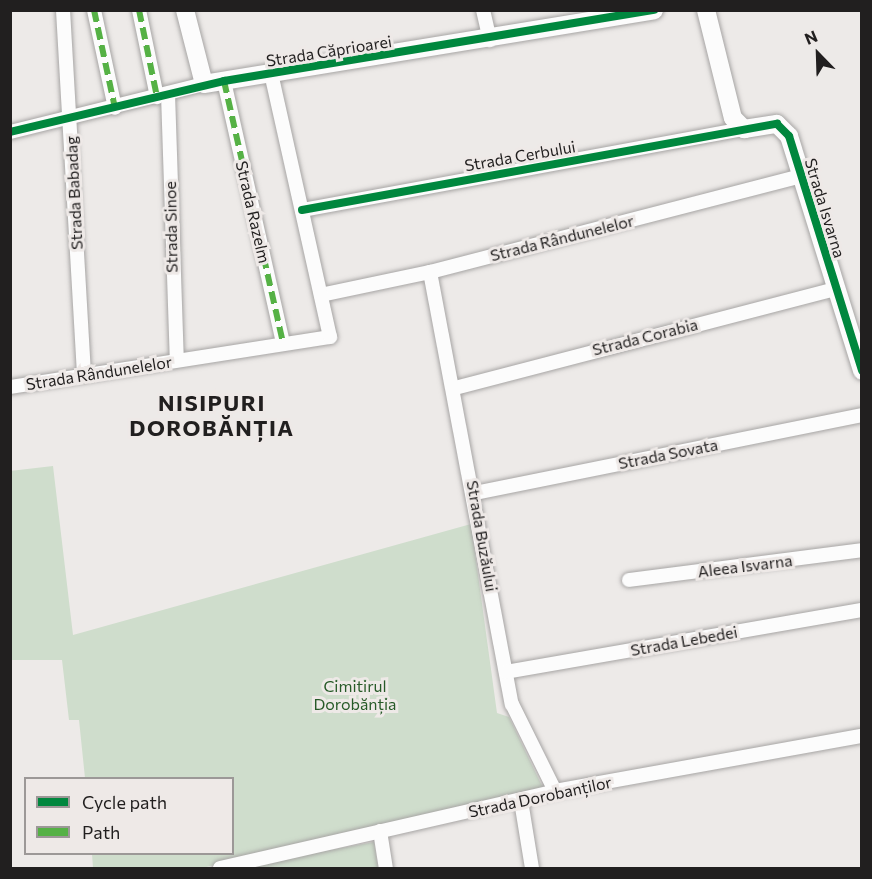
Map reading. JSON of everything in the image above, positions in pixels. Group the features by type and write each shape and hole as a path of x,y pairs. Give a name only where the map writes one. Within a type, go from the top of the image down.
{"street":[{"name":"Strada Babadag","path":"63,10 84,375"},
{"path":"94,10 115,108"},
{"name":"Strada Sinoe","path":"139,10 162,96 177,360"},
{"path":"185,10 204,84"},
{"path":"483,10 490,40"},
{"name":"Strada Căprioarei","path":"10,132 115,108 204,84 490,40 654,10"},
{"path":"706,10 733,118 744,129"},
{"path":"271,73 321,295"},
{"name":"Strada Razelm","path":"224,81 284,344"},
{"name":"Strada Isvarna","path":"744,129 777,124 784,129 802,177 861,371"},
{"name":"Strada Cerbului","path":"302,210 744,129"},
{"name":"Strada Rândunelelor","path":"10,387 330,337 321,295 430,272 802,177"},
{"name":"Strada Buzăului","path":"430,272 475,493 512,704 555,791"},
{"name":"Strada Corabia","path":"455,388 836,289"},
{"name":"Strada Sovata","path":"475,493 861,415"},
{"name":"Aleea Isvarna","path":"629,580 861,550"},
{"name":"Strada Lebedei","path":"506,672 861,610"},
{"name":"Strada Dorobanților","path":"220,868 521,801 555,791 861,736"},
{"path":"521,801 532,868"},
{"path":"380,831 386,868"}],"green space":[{"name":"Cimitirul Dorobănția","path":"53,466 73,635 471,524 497,713 509,717 543,788 202,868 93,868 92,855 234,855 234,777 85,777 79,720 69,720 62,660 11,660 10,471"},
{"path":"374,842 378,868 232,868"}],"marked path":[{"path":"94,10 115,108"},
{"path":"139,10 157,97"},
{"path":"224,81 283,343"}],"cycle path":[{"path":"10,132 224,81 654,10"},
{"path":"302,210 777,124 789,136 862,371"}],"district":[{"name":"NISIPURI DOROBĂNȚIA","path":"212,414"}]}
